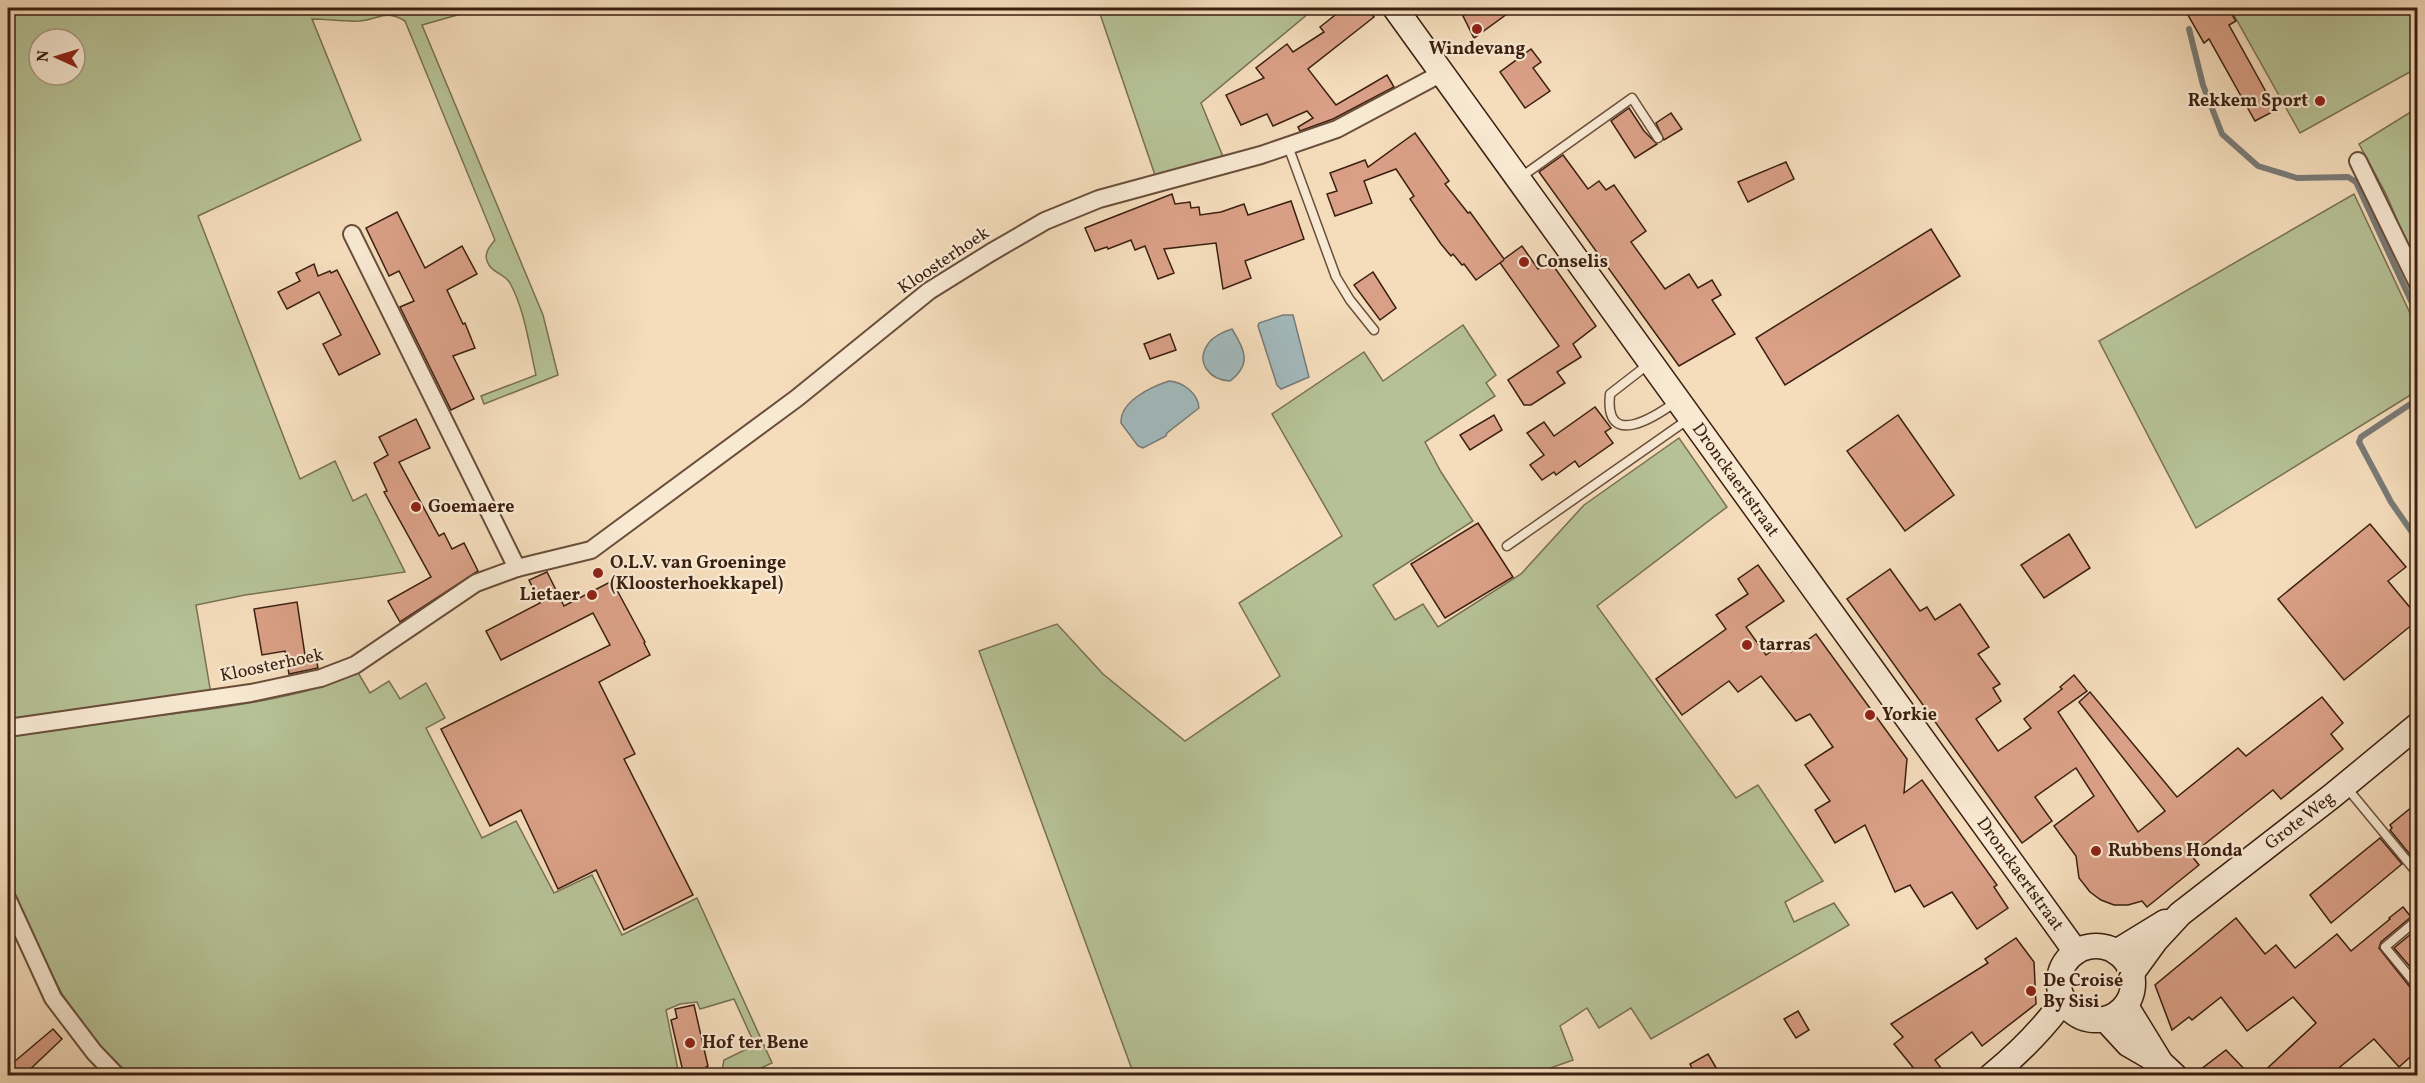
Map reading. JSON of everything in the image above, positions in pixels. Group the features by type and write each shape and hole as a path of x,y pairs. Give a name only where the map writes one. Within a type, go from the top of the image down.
{"main road":[{"name":"Dronckaertstraat","path":"1401,10 1442,73 2076,952"},
{"name":"Grote Weg","path":"2132,973 2156,940 2180,914 2418,725"},
{"name":"Grote Weg","path":"2116,952 2150,929 2180,914"},
{"path":"2100,946 2116,952 2128,963 2132,973 2132,993 2126,1006 2115,1015 2105,1019 2092,1019 2072,1008 2059,985 2061,972 2067,961 2076,952 2088,947 2100,946"},
{"path":"2126,1006 2168,1069"},
{"path":"1991,1076 2020,1053 2069,1027 2072,1008"},
{"path":"2105,1019 2128,1044 2168,1069"}],"street":[{"name":"Kloosterhoek","path":"8,728 251,693 321,678 355,665 476,583 517,568 591,550 797,398 929,291 1045,221 1099,199 1179,179 1337,129 1442,73"},
{"path":"2358,161 2418,284"},
{"path":"352,234 517,568"},
{"path":"8,900 53,998 94,1052 117,1076"}],"lane":[{"path":"1518,179 1632,98 1658,138"},
{"path":"1288,146 1335,277 1374,330"},
{"path":"1650,362 1610,394 1609,408 1615,421 1625,426 1636,425 1684,409"},
{"path":"1507,546 1684,409"},
{"path":"2345,785 2418,874"},
{"path":"2418,919 2385,947 2418,987"}],"green space":[{"path":"8,8 482,8 422,25 543,315 558,375 484,404 481,396 536,375 526,328 515,294 510,283 491,268 487,261 487,252 495,240 405,21 387,15 360,21 312,19 361,140 198,216 300,479 335,461 353,501 366,494 405,572 245,595 196,605 211,694 8,721"},
{"path":"1098,8 1315,8 1201,103 1224,159 1155,175"},
{"name":"Rekkem Sport","path":"2230,8 2417,8 2417,68 2300,133"},
{"path":"2417,108 2417,267 2386,194 2359,144"},
{"path":"2354,194 2417,328 2417,391 2196,528 2099,341"},
{"path":"1463,325 1496,375 1486,383 1495,396 1425,442 1441,472 1473,521 1373,585 1395,620 1423,604 1438,627 1521,574 1584,505 1679,438 1727,507 1597,606 1736,798 1758,785 1823,881 1785,902 1794,922 1834,903 1849,925 1651,1039 1631,1008 1599,1028 1587,1008 1560,1026 1573,1060 1531,1075 1134,1075 979,651 1057,624 1103,674 1185,741 1280,676 1239,603 1342,536 1272,414 1364,352 1383,381"},
{"path":"357,671 370,693 389,681 400,699 426,683 445,718 426,728 482,838 516,821 554,893 592,875 622,935 697,898 772,1063 746,1075 721,1075 724,1060 755,1045 734,999 700,1009 697,1002 680,1004 666,1010 679,1075 129,1075 99,1045 62,994 8,886 8,735 265,700 309,690"}],"water":[{"path":"1283,315 1293,315 1309,377 1281,389 1277,385 1258,326 1259,323"},
{"path":"1232,329 1243,350 1244,363 1237,375 1230,381 1211,374 1203,358 1210,341"},
{"path":"1169,381 1189,389 1196,398 1199,408 1166,436 1143,448 1138,446 1121,423 1122,415 1138,396"}],"building":[{"path":"1344,8 1366,8 1374,17 1308,69 1336,105 1387,75 1394,87 1333,119 1300,131 1298,127 1313,118 1307,111 1273,126 1267,114 1241,125 1226,95 1264,78 1256,68 1287,44 1293,52 1324,32 1320,27"},
{"name":"Windevang","path":"1475,8 1515,8 1474,38 1463,16"},
{"path":"2184,8 2228,8 2236,21 2229,25 2276,110 2255,121 2209,39 2204,43"},
{"path":"1531,49 1541,62 1533,68 1550,91 1525,108 1500,72"},
{"path":"1629,108 1644,131 1657,144 1635,158 1611,121"},
{"path":"1671,113 1682,129 1664,140 1656,123"},
{"path":"1415,133 1449,181 1445,184 1468,213 1470,212 1504,259 1522,246 1538,269 1550,261 1596,326 1573,344 1581,357 1557,372 1565,383 1531,405 1524,405 1508,380 1559,346 1500,263 1504,260 1476,280 1464,264 1462,265 1453,254 1451,256 1441,244 1410,199 1414,196 1396,169 1364,181 1372,203 1335,216 1327,194 1337,191 1330,173 1365,160 1368,167"},
{"path":"1563,155 1588,189 1599,181 1606,190 1614,185 1646,231 1631,242 1665,289 1689,274 1698,288 1712,280 1721,295 1712,300 1735,334 1679,366 1539,172"},
{"path":"1786,162 1794,179 1748,202 1738,182"},
{"path":"1172,194 1175,204 1190,202 1191,208 1199,207 1200,215 1221,212 1244,204 1248,215 1291,201 1304,239 1245,261 1251,278 1223,289 1216,243 1164,249 1174,273 1158,279 1145,246 1135,250 1131,240 1108,249 1107,247 1095,251 1085,228"},
{"path":"397,212 425,268 462,246 477,274 447,290 463,324 465,323 475,348 453,356 474,399 451,410 400,307 414,301 399,271 389,276 366,228"},
{"path":"1931,229 1960,276 1785,385 1756,338"},
{"path":"314,264 318,276 337,270 380,354 339,375 323,344 341,335 319,292 287,309 278,292 300,281 296,273"},
{"path":"1373,272 1396,308 1380,320 1354,285"},
{"path":"1170,334 1176,350 1150,359 1144,344"},
{"path":"1595,407 1611,428 1605,432 1613,443 1579,467 1575,461 1556,475 1554,472 1542,480 1530,465 1544,455 1527,433 1544,422 1554,436"},
{"path":"1494,415 1502,430 1470,450 1460,435"},
{"path":"1898,415 1954,495 1905,531 1847,451"},
{"path":"416,419 430,448 399,462 439,536 444,533 452,549 464,543 478,571 400,622 388,601 431,577 384,492 387,491 374,463 388,455 379,437"},
{"path":"1478,523 1513,577 1445,618 1411,564"},
{"path":"2370,524 2406,567 2388,581 2418,617 2418,620 2344,680 2278,599"},
{"path":"2069,534 2090,568 2044,598 2021,565"},
{"path":"1758,565 1784,601 1746,627 1766,655 1784,642 1791,652 1816,634 1907,759 1904,793 1922,780 1997,885 1994,887 2008,908 1977,929 1952,892 1924,907 1910,885 1895,892 1865,825 1835,843 1815,810 1830,801 1805,765 1833,747 1810,714 1796,721 1761,676 1738,692 1729,681 1682,715 1656,679 1726,629 1716,615 1748,594 1738,579"},
{"path":"1890,569 1920,611 1927,607 1935,620 1960,604 1989,647 1978,654 2000,684 1993,688 2001,701 1976,719 1998,751 2031,728 2024,719 2062,689 2060,687 2074,675 2087,691 2058,712 2138,832 2165,811 2079,702 2090,692 2177,797 2238,748 2246,756 2322,697 2343,723 2331,734 2343,749 2281,799 2273,790 2191,855 2199,865 2147,907 2142,901 2128,905 2114,905 2101,900 2090,892 2079,878 2076,856 2054,826 2094,796 2076,768 2035,797 2052,821 2022,843 1847,599"},
{"path":"547,572 564,606 612,581 650,655 599,682 635,754 624,759 693,895 624,930 596,870 558,889 521,810 490,826 441,729 610,645 593,613 501,660 486,631 540,603 529,580"},
{"path":"297,602 305,655 315,653 318,668 289,674 285,651 262,655 254,609"},
{"path":"2418,802 2418,852 2412,857 2390,830 2392,828 2390,825"},
{"path":"2380,838 2402,864 2331,923 2310,895"},
{"path":"2403,907 2411,917 2381,942 2379,948 2413,991 2418,993 2418,1050 2399,1067 2374,1039 2329,1076 2259,1076 2316,1023 2293,997 2247,1031 2221,997 2192,1020 2189,1017 2172,1030 2155,985 2236,918 2265,954 2276,945 2295,968 2337,934 2351,951"},
{"path":"2418,928 2418,976 2394,948"},
{"path":"2016,938 2034,962 2036,1004 1982,1046 1972,1032 1935,1060 1947,1076 1920,1076 1894,1044 1903,1037 1891,1024 1988,963 1985,959"},
{"name":"Hof ter Bene","path":"694,1005 708,1066 706,1067 708,1076 684,1076 671,1020 677,1018 675,1009"},
{"path":"1798,1011 1809,1030 1796,1038 1784,1019"},
{"path":"53,1029 62,1039 23,1076 8,1076 8,1067"},
{"path":"2226,1050 2251,1076 2192,1076"},
{"path":"1708,1054 1721,1076 1696,1076 1690,1064"}],"waterway":[{"path":"2189,29 2203,85 2222,134 2258,166 2297,178 2348,177 2356,182 2418,316"},
{"path":"2418,399 2361,437 2359,442 2391,502 2418,541"}],"place":[{"name":"Windevang","path":"1477,29"},
{"name":"Rekkem Sport","path":"2320,101"},
{"name":"Conselis","path":"1524,262"},
{"name":"Goemaere","path":"416,507"},
{"name":"O.L.V. van Groeninge (Kloosterhoekkapel)","path":"598,573"},
{"name":"Lietaer","path":"592,595"},
{"name":"tarras","path":"1747,645"},
{"name":"Yorkie","path":"1870,715"},
{"name":"Rubbens Honda","path":"2096,851"},
{"name":"De Croisé By Sisi","path":"2031,991"},
{"name":"Hof ter Bene","path":"690,1043"}]}
